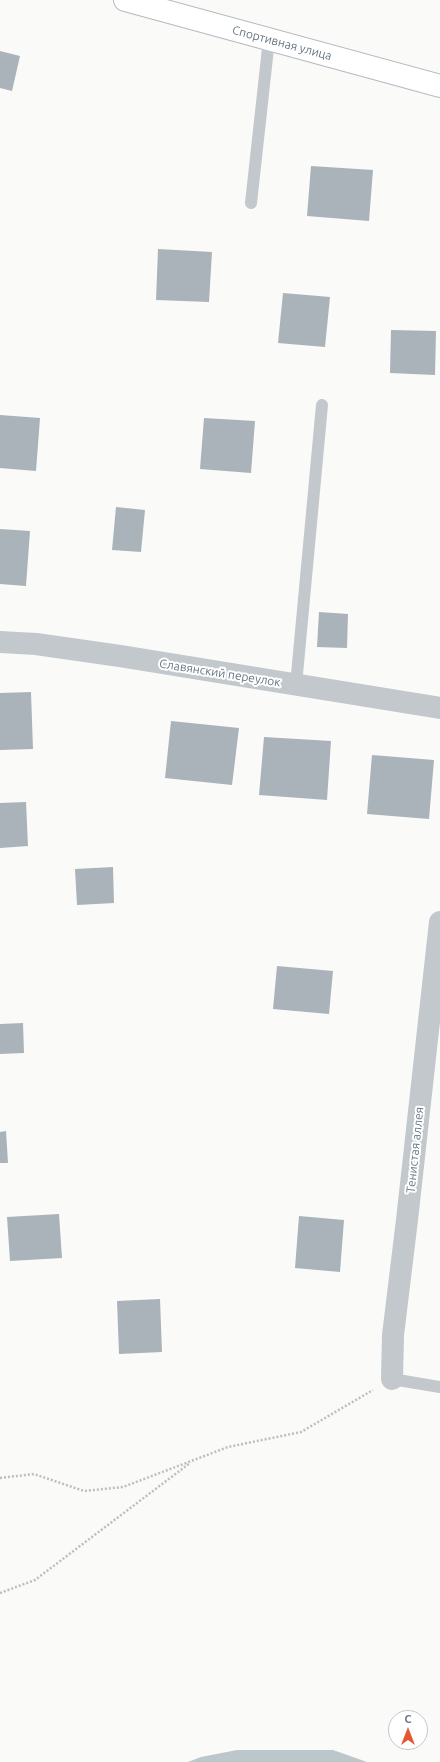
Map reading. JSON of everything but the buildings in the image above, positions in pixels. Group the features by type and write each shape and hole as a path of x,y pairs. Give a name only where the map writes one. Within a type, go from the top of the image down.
{"street":[{"name":"Спортивная улица","path":"125,0 440,86"},
{"name":"Славянский переулок","path":"0,642 36,644 120,656 440,708"},
{"name":"Тенистая аллея","path":"392,1379 393,1335 440,922"}],"lane":[{"path":"251,203 269,39"},
{"path":"296,685 322,405"},
{"path":"392,1379 440,1387"}],"path":[{"path":"0,1478 34,1474 84,1491 122,1487 228,1447 301,1432 392,1379"},
{"path":"0,1593 35,1580 193,1460"}],"shaded area":[{"path":"237,1750 333,1750 367,1762 188,1762 201,1757"}]}
